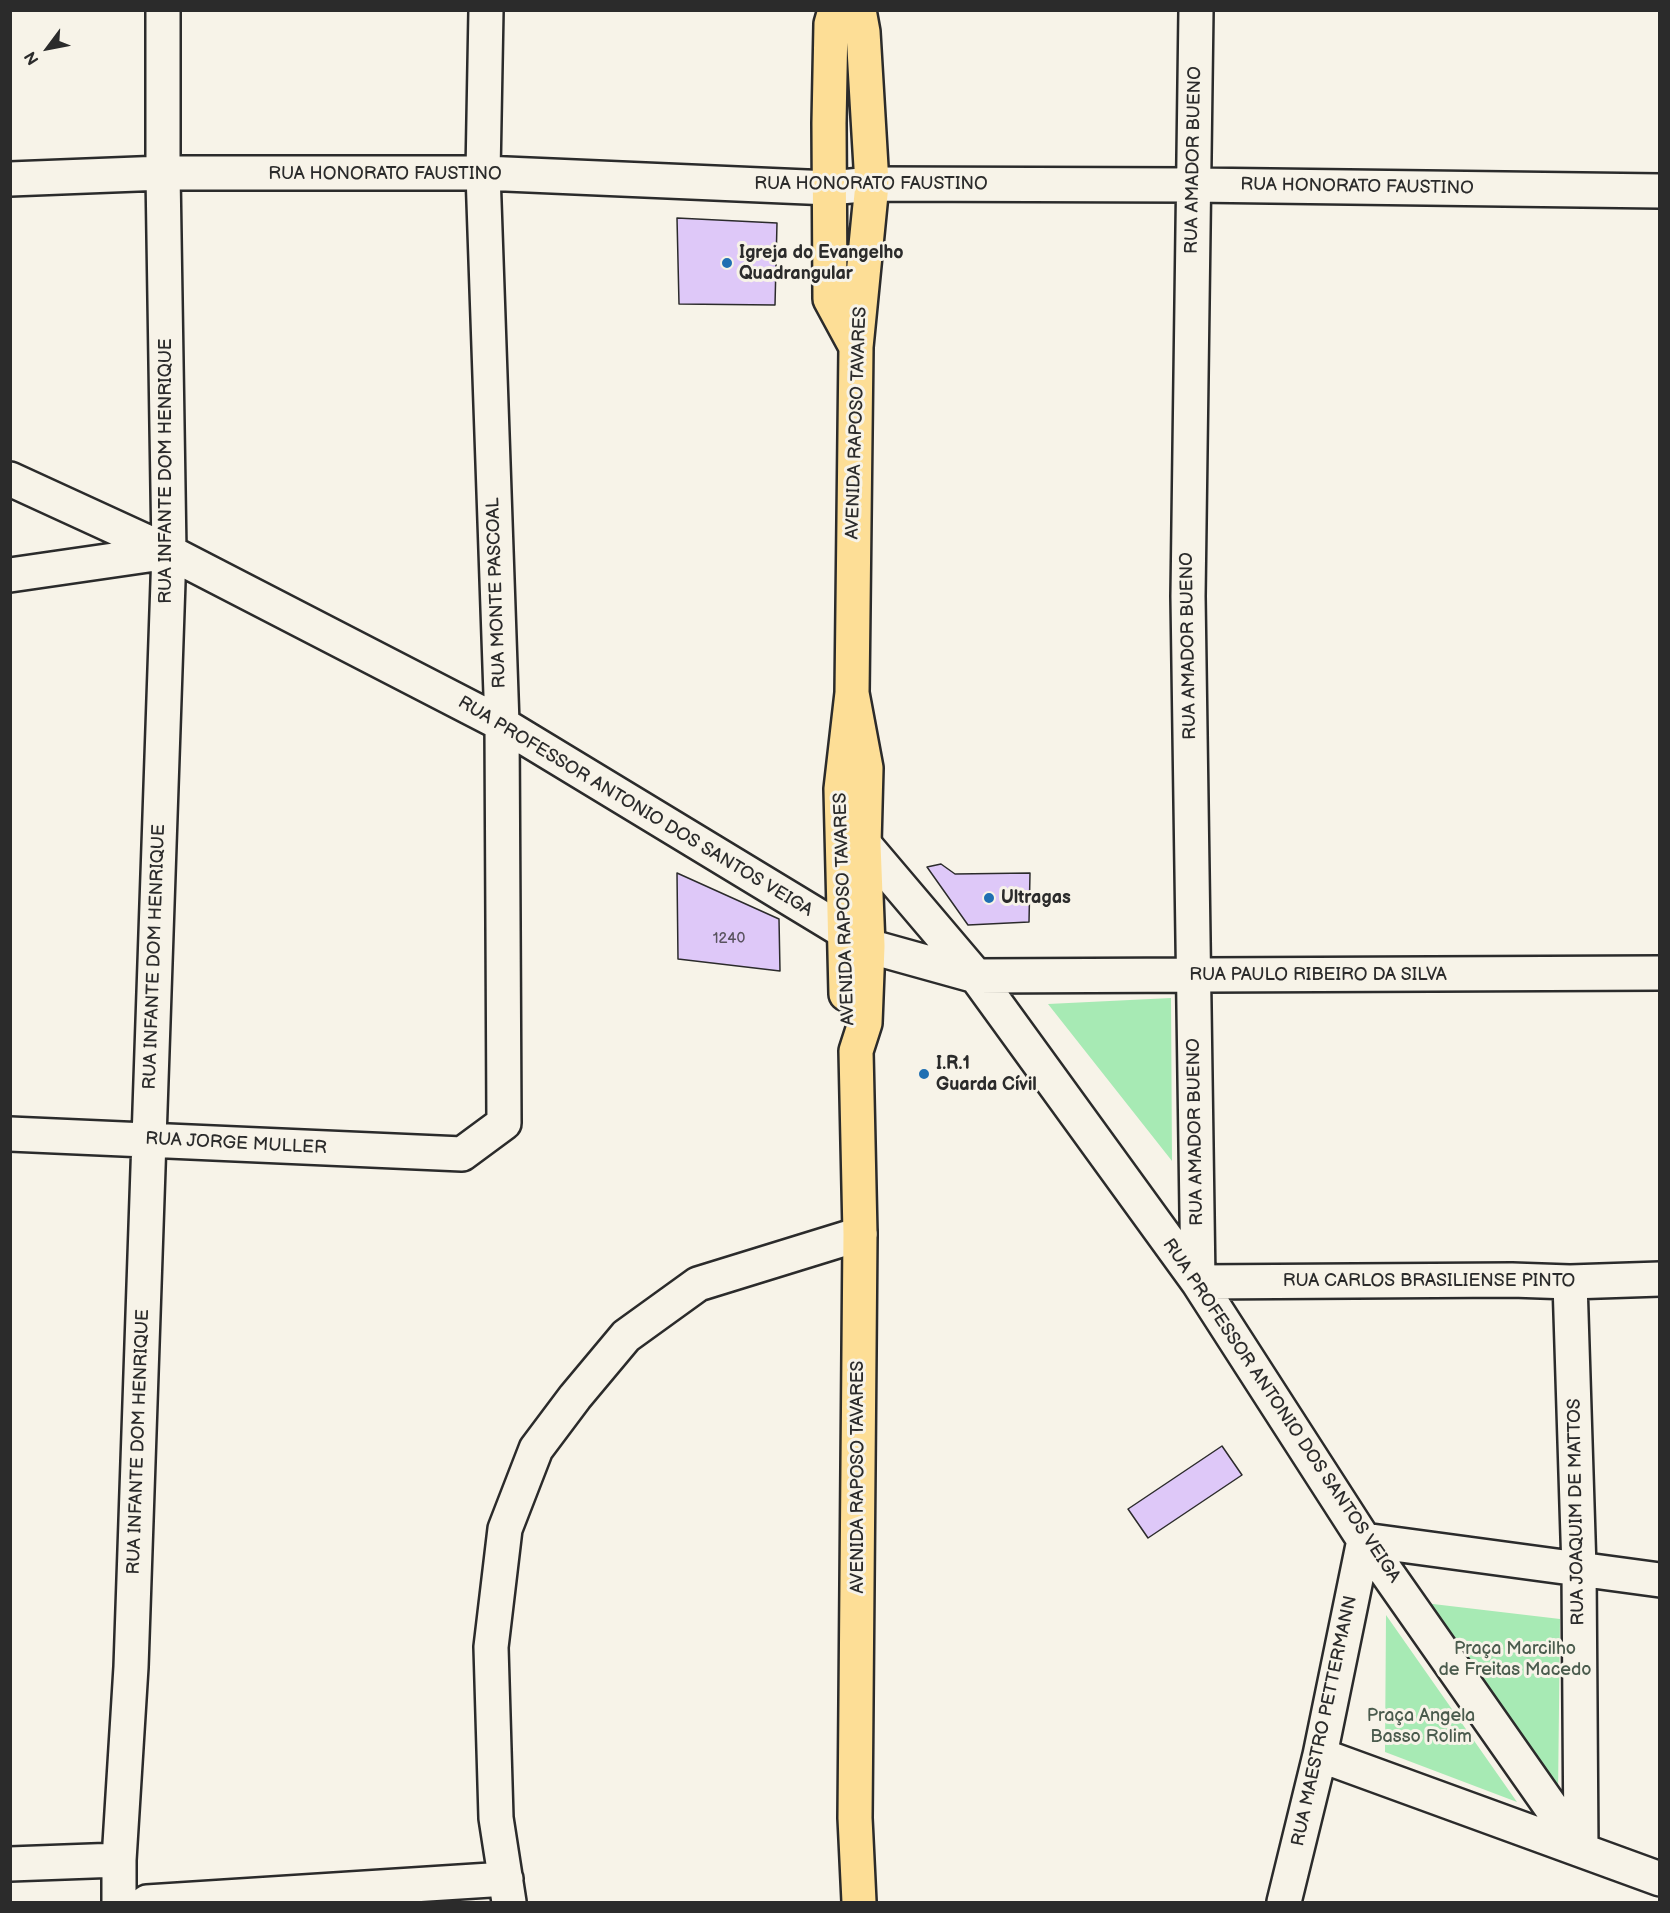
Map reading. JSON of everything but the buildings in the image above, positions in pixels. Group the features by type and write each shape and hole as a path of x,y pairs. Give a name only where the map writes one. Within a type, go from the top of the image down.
{"main road":[{"path":"836,10 831,24 830,299 856,347"},
{"name":"AVENIDA RAPOSO TAVARES","path":"856,939 841,789 852,693 856,347 873,184 860,10"},
{"name":"AVENIDA RAPOSO TAVARES","path":"852,693 866,768 864,844 847,1030 856,1052 860,1234 855,1818 859,1902"}],"street":[{"name":"RUA INFANTE DOM HENRIQUE","path":"119,1902 119,1860 131,1667 169,552 163,173 163,10"},
{"name":"RUA MONTE PASCOAL","path":"462,1154 504,1123 502,724 483,173 486,10"},
{"name":"RUA AMADOR BUENO","path":"1196,10 1188,596 1198,1282"},
{"name":"RUA HONORATO FAUSTINO","path":"10,179 163,173 483,173 830,188 873,184 1193,185 1659,192"},
{"name":"RUA PROFESSOR ANTONIO DOS SANTOS VEIGA","path":"10,479 169,552 502,724 856,939 976,976"},
{"path":"10,576 169,552"},
{"name":"RUA PROFESSOR ANTONIO DOS SANTOS VEIGA","path":"864,844 976,976 1198,1282 1364,1540 1581,1850"},
{"name":"RUA PAULO RIBEIRO DA SILVA","path":"976,976 1659,973"},
{"name":"RUA JORGE MULLER","path":"10,1134 462,1154"},
{"path":"147,1902 508,1891 496,1818 491,1647 505,1529 536,1449 574,1397 626,1336 698,1284 860,1234"},
{"name":"RUA CARLOS BRASILIENSE PINTO","path":"1198,1282 1512,1280 1570,1282 1659,1279"},
{"name":"RUA JOAQUIM DE MATTOS","path":"1570,1282 1579,1569 1581,1850"},
{"path":"1364,1540 1659,1580"},
{"name":"RUA MAESTRO PETTERMANN","path":"1284,1902 1320,1755 1364,1540"},
{"path":"1320,1755 1659,1879"},
{"path":"10,1864 119,1860"}],"green space":[{"path":"1171,998 1172,1161 1048,1004"},
{"name":"Praça Marcilho de Freitas Macedo","path":"1416,1602 1560,1619 1558,1794"},
{"name":"Praça Angela Basso Rolim","path":"1386,1615 1517,1802 1385,1752"}],"place":[{"name":"Igreja do Evangelho Quadrangular","path":"727,263"},
{"name":"Ultragas","path":"989,898"},
{"name":"I.R.1 Guarda Cívil","path":"924,1074"}]}
